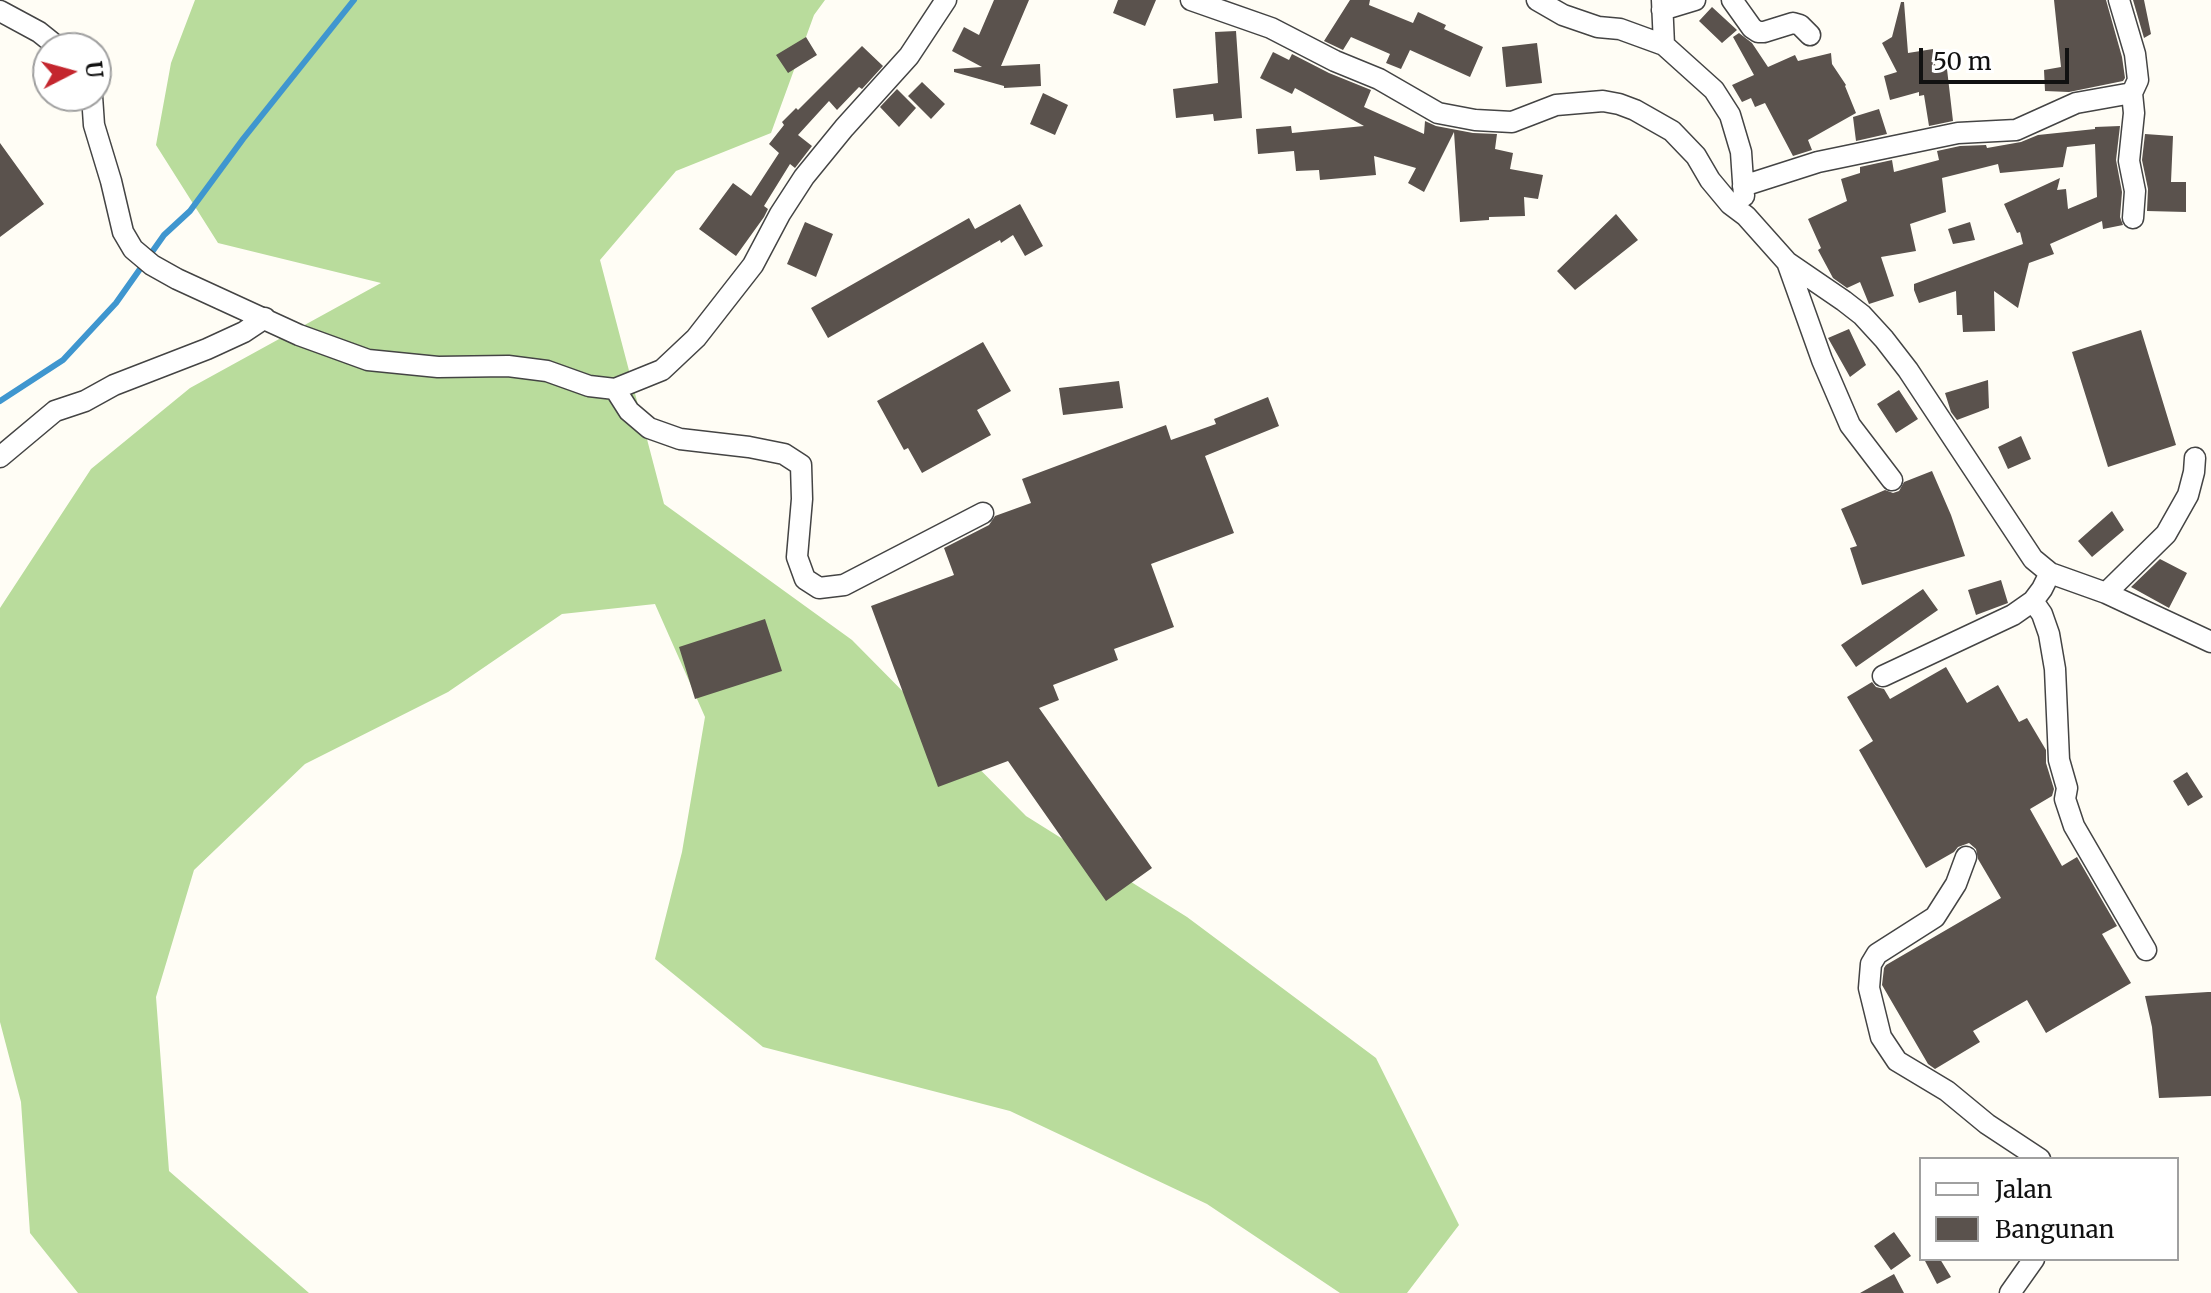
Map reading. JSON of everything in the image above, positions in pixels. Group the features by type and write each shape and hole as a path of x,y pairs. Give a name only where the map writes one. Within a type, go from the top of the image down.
{"street":[{"path":"93,112 123,232 133,249 152,265 177,279 299,335 368,360 438,367 508,366 547,371 589,386 615,389 662,370 696,338 753,265 804,177 909,56 946,0"},
{"path":"1191,0 1271,28 1335,61 1379,79 1438,113 1475,120 1512,122 1556,105 1603,101 1635,110 1672,131 1696,156 1710,180 1730,204 1746,216 1787,262 1862,315 1884,339 1943,421 2026,551 2050,573 2106,593 2211,642"},
{"path":"1537,0 1563,15 1598,27 1620,29 1664,45 1714,90 1730,115 1741,152 1746,216"},
{"path":"1664,45 1662,5 1695,0"},
{"path":"1732,0 1758,32 1793,23 1800,25 1810,35"},
{"path":"2119,0 2135,54 2138,80 2132,93 2134,113 2129,161 2135,191 2133,218"},
{"path":"0,11 39,32"},
{"path":"1743,186 1818,162 1958,133 2016,130 2076,103 2132,93"},
{"path":"1787,262 1822,360 1850,425 1892,480"},
{"path":"0,457 55,411 244,332 265,318"},
{"path":"615,389 629,411 649,428 680,439 784,454 801,465 802,499 797,557 805,579 819,588 844,585 983,513"},
{"path":"2106,593 2166,534 2188,495 2195,458"},
{"path":"1883,676 2013,615 2033,601 2050,573"},
{"path":"2033,601 2042,614 2049,634 2055,669 2059,760 2067,788 2065,799 2069,812 2074,826 2146,950"},
{"path":"1966,857 1956,884 1935,917 1877,954 1871,964 1869,988 1881,1037 1897,1061 1947,1091 1987,1124 2037,1157"},
{"path":"2010,1293 2033,1261"}],"green space":[{"path":"195,0 825,0 814,15 771,133 676,171 600,260 664,504 852,640 1026,816 1187,917 1376,1058 1459,1225 1407,1293 1340,1293 1207,1204 1010,1111 763,1047 655,959 682,852 705,717 655,604 562,614 448,692 305,764 194,870 156,997 169,1171 309,1293 78,1293 30,1233 21,1102 0,1022 0,608 91,469 190,388 381,283 218,243 156,145 171,63"}],"building":[{"path":"994,0 1029,0 1001,66 1040,64 1041,86 1004,88 954,72 954,69 982,67 952,51 964,27 979,35"},
{"path":"1118,0 1156,0 1145,26 1113,13"},
{"path":"1350,0 1370,0 1369,5 1413,23 1418,12 1446,25 1444,29 1483,47 1470,77 1410,50 1401,69 1386,63 1390,54 1351,37 1343,50 1324,41"},
{"path":"2054,0 2106,0 2122,57 2123,81 2069,92 2045,91 2044,70 2061,67"},
{"path":"2133,0 2144,0 2151,34 2144,38"},
{"path":"1901,2 1904,2 1908,53 1933,49 1936,71 1947,69 1953,121 1929,126 1924,95 1919,96 1919,92 1890,100 1884,76 1897,72 1882,43 1892,37"},
{"path":"1712,7 1737,30 1722,43 1699,21"},
{"path":"1236,31 1242,118 1214,121 1213,114 1176,118 1173,89 1218,83 1215,32"},
{"path":"1739,33 1752,43 1768,67 1795,55 1798,61 1831,53 1832,64 1846,85 1856,113 1808,140 1812,150 1793,156 1765,103 1755,107 1751,98 1742,102 1732,85 1754,75 1733,37"},
{"path":"806,37 817,55 788,73 776,55"},
{"path":"1537,43 1542,83 1506,87 1502,47"},
{"path":"862,46 883,66 837,110 829,101 798,135 812,146 795,168 790,164 764,206 768,209 764,217 736,256 699,229 733,183 751,196 779,153 769,144 784,125 782,122"},
{"path":"1273,52 1289,60 1292,54 1371,90 1364,107 1424,134 1425,121 1473,133 1497,134 1495,149 1513,153 1510,169 1543,175 1538,199 1524,197 1525,216 1460,222 1454,132 1424,192 1408,183 1416,168 1374,156 1376,175 1320,180 1319,170 1296,171 1294,151 1258,154 1256,129 1291,126 1292,133 1364,126 1295,88 1292,94 1260,78"},
{"path":"922,82 945,104 931,119 908,96"},
{"path":"897,89 916,108 899,127 880,107"},
{"path":"1043,93 1068,105 1055,135 1030,124"},
{"path":"1879,109 1887,134 1856,141 1853,117"},
{"path":"2120,126 2116,160 2122,192 2120,217 2123,225 2103,229 2102,221 2050,244 2054,254 2029,263 2018,308 1994,291 1995,331 1963,332 1962,315 1957,315 1956,291 1919,303 1914,284 2023,244 2020,232 2017,233 2004,204 2060,178 2057,190 2066,189 2068,209 2097,197 2095,144 2067,147 2063,167 2000,173 1998,164 1942,178 1946,212 1910,224 1916,251 1881,257 1894,296 1869,304 1860,282 1847,288 1833,278 1818,250 1821,248 1808,219 1847,201 1841,179 1860,173 1860,167 1892,160 1894,172 1939,160 1937,151 1960,146 1986,145 1987,148 2021,142 2038,135"},
{"path":"2145,134 2173,136 2171,182 2186,182 2186,212 2147,211 2148,189 2142,160"},
{"path":"0,143 44,204 0,237"},
{"path":"1020,204 1043,246 1025,256 1013,235 1001,243 1000,240 828,338 811,308 969,218 975,229"},
{"path":"1616,214 1638,240 1575,290 1557,271"},
{"path":"805,222 833,234 816,277 787,264"},
{"path":"1970,222 1975,240 1953,244 1948,229"},
{"path":"1849,329 1866,365 1850,377 1828,338"},
{"path":"2141,330 2176,445 2108,467 2072,352"},
{"path":"983,342 1011,391 977,410 991,435 922,473 908,448 904,450 877,401"},
{"path":"1988,380 1989,408 1957,420 1945,393"},
{"path":"1119,381 1123,408 1063,415 1059,388"},
{"path":"1899,390 1918,419 1896,433 1877,404"},
{"path":"1268,397 1279,426 1205,456 1234,533 1151,564 1174,627 1114,649 1118,660 1053,685 1059,700 1039,708 1152,868 1106,901 1008,761 938,787 871,606 954,575 944,548 989,525 995,516 1031,503 1022,479 1166,425 1171,440 1216,424 1214,419"},
{"path":"2021,436 2031,459 2008,469 1998,447"},
{"path":"1932,471 1965,556 1862,585 1850,548 1857,546 1841,509 1885,490 1893,493 1899,491 1904,482"},
{"path":"2112,511 2124,530 2092,557 2078,541"},
{"path":"2160,559 2187,573 2169,608 2131,587"},
{"path":"2001,580 2008,603 1976,615 1968,590"},
{"path":"1923,589 1938,610 1856,667 1841,645"},
{"path":"765,619 782,671 695,699 679,647"},
{"path":"1946,667 1967,703 1998,685 2019,722 2027,718 2046,750 2046,763 2054,789 2052,796 2030,809 2062,866 2077,857 2117,926 2102,934 2131,983 2046,1033 2027,1000 1973,1031 1980,1042 1935,1069 1928,1064 1882,985 1884,968 2001,898 1978,859 1976,849 1969,843 1926,868 1859,750 1873,741 1847,697 1872,682 1884,689 1890,699"},
{"path":"2187,772 2203,797 2188,806 2173,781"},
{"path":"2211,992 2211,1096 2159,1098 2152,1027 2145,996"},
{"path":"1894,1232 1911,1256 1891,1270 1874,1246"},
{"path":"1925,1261 1941,1261 1951,1277 1937,1284"},
{"path":"1894,1274 1904,1293 1860,1293"}],"waterway":[{"path":"0,401 63,360 116,303 164,235 190,211 354,0"}]}
